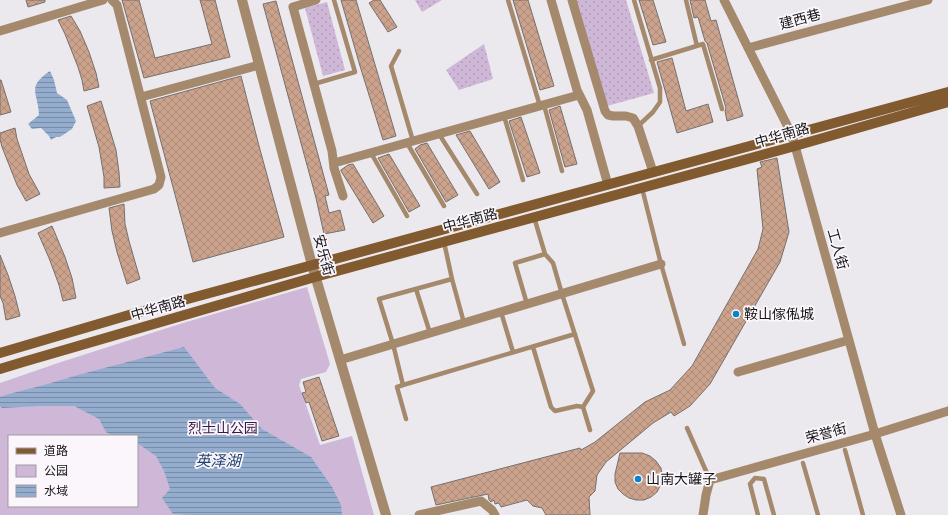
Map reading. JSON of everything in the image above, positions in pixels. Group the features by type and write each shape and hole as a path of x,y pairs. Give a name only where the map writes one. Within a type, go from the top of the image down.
{"main road":[{"name":"中华南路","path":"0,353 129,315 948,92"},
{"name":"中华南路","path":"0,369 315,277 795,146 948,102"}],"street":[{"path":"0,31 103,0"},
{"path":"0,233 154,189 159,185 161,177 141,97 117,5 112,0"},
{"name":"安乐街","path":"242,0 315,277 386,515"},
{"path":"316,0 297,2 293,7 343,196"},
{"path":"551,0 577,90 586,110 608,185"},
{"path":"572,0 604,111 608,115 633,118 638,126 653,172"},
{"name":"工人街","path":"724,0 792,135 875,434 901,515"},
{"name":"建西巷","path":"748,48 928,0"},
{"path":"141,97 259,65"},
{"path":"334,163 579,95"},
{"path":"340,360 661,264"},
{"path":"738,372 849,340"},
{"name":"荣誉街","path":"710,480 875,434 948,411"},
{"path":"703,515 710,480"},
{"path":"423,515 481,501 492,510 495,515"}],"lane":[{"path":"314,84 355,72 334,0"},
{"path":"508,0 562,171"},
{"path":"634,0 660,88 660,102 653,112 638,126"},
{"path":"686,0 697,46"},
{"path":"652,60 703,44 722,109"},
{"path":"399,51 391,66 410,142 444,206"},
{"path":"504,116 523,180"},
{"path":"439,134 477,194"},
{"path":"371,153 407,216"},
{"path":"642,188 661,264 684,344"},
{"path":"534,217 545,254 553,263 593,391 583,407 590,430"},
{"path":"444,242 464,323"},
{"path":"527,304 515,263 545,254"},
{"path":"403,385 393,344 379,299 452,279"},
{"path":"416,289 430,333"},
{"path":"501,312 513,352"},
{"path":"406,419 397,387 575,334"},
{"path":"533,347 551,407 555,411 577,406 583,407"},
{"path":"687,428 710,480"},
{"path":"845,450 863,515"},
{"path":"803,462 818,515"},
{"path":"758,515 750,484 755,478 764,479 774,515"}],"green space":[{"path":"415,0 442,0 422,12"},
{"path":"576,0 626,0 654,93 607,106"},
{"path":"327,2 345,70 323,76 305,8"},
{"path":"484,44 493,79 459,90 446,70"},
{"name":"烈士山公园","path":"307,287 330,364 326,372 301,379 299,385 320,445 352,436 374,515 0,515 0,383 183,323"}],"water":[{"path":"50,71 57,93 67,100 76,121 72,129 60,137 56,137 51,140 41,128 32,129 28,124 39,115 35,90 38,81"},
{"name":"英泽湖","path":"184,347 215,388 240,404 262,429 311,457 332,487 341,505 342,515 173,514 162,498 170,489 164,471 156,456 138,444 138,435 111,435 106,432 99,419 74,406 2,408 0,406 0,397"}],"building":[{"path":"26,0 45,0 45,2 28,7"},
{"path":"122,0 139,0 155,58 212,44 200,0 215,0 230,57 144,78"},
{"path":"341,0 356,0 396,136 383,140"},
{"path":"374,0 380,0 397,27 388,32 369,3"},
{"path":"513,0 528,0 554,86 540,90"},
{"path":"639,0 653,0 666,42 653,45"},
{"path":"690,0 705,0 711,21 716,20 743,116 727,121 725,111 726,108 707,43 705,41 698,17 694,18"},
{"path":"276,1 329,195 325,196 329,213 340,210 345,230 324,234 316,198 263,4"},
{"path":"71,16 80,31 89,52 99,87 84,91 78,67 58,20"},
{"path":"672,58 686,111 708,104 713,122 677,133 657,62"},
{"path":"241,76 284,237 193,262 150,101"},
{"path":"0,80 11,112 0,115"},
{"path":"101,101 116,150 120,187 104,188 104,177 99,147 87,106"},
{"path":"560,106 577,164 565,167 549,110"},
{"path":"521,117 540,173 527,177 509,121"},
{"path":"15,128 17,139 29,174 40,194 26,201 17,185 0,139 0,133"},
{"path":"470,131 500,182 489,189 456,135"},
{"path":"427,143 458,195 446,202 415,149 420,145"},
{"path":"389,154 420,206 409,212 378,158"},
{"name":"鞍山傢俬城","path":"777,158 789,232 780,262 710,384 690,406 674,416 671,412 653,423 606,462 597,475 595,491 589,497 590,515 546,515 542,508 533,506 527,500 501,507 499,503 495,504 494,500 491,502 489,500 488,494 436,505 431,487 580,448 581,450 595,442 645,402 670,390 692,366 758,249 763,229 757,169 762,167 760,162"},
{"path":"353,164 384,216 373,223 341,171 348,165"},
{"path":"124,204 125,224 140,279 127,284 112,231 109,208"},
{"path":"52,226 72,278 76,298 63,301 59,285 38,233"},
{"path":"0,255 15,296 20,316 6,320 3,303 0,296"},
{"path":"319,377 339,436 322,441 309,402 306,403 302,393 306,392 303,382"},
{"name":"山南大罐子","path":"620,453 642,453 650,456 661,468 661,484 657,492 651,497 644,500 636,500 629,498 618,489 615,482 615,474"}],"place":[{"name":"鞍山傢俬城","path":"736,314"},
{"name":"山南大罐子","path":"638,479"}]}
